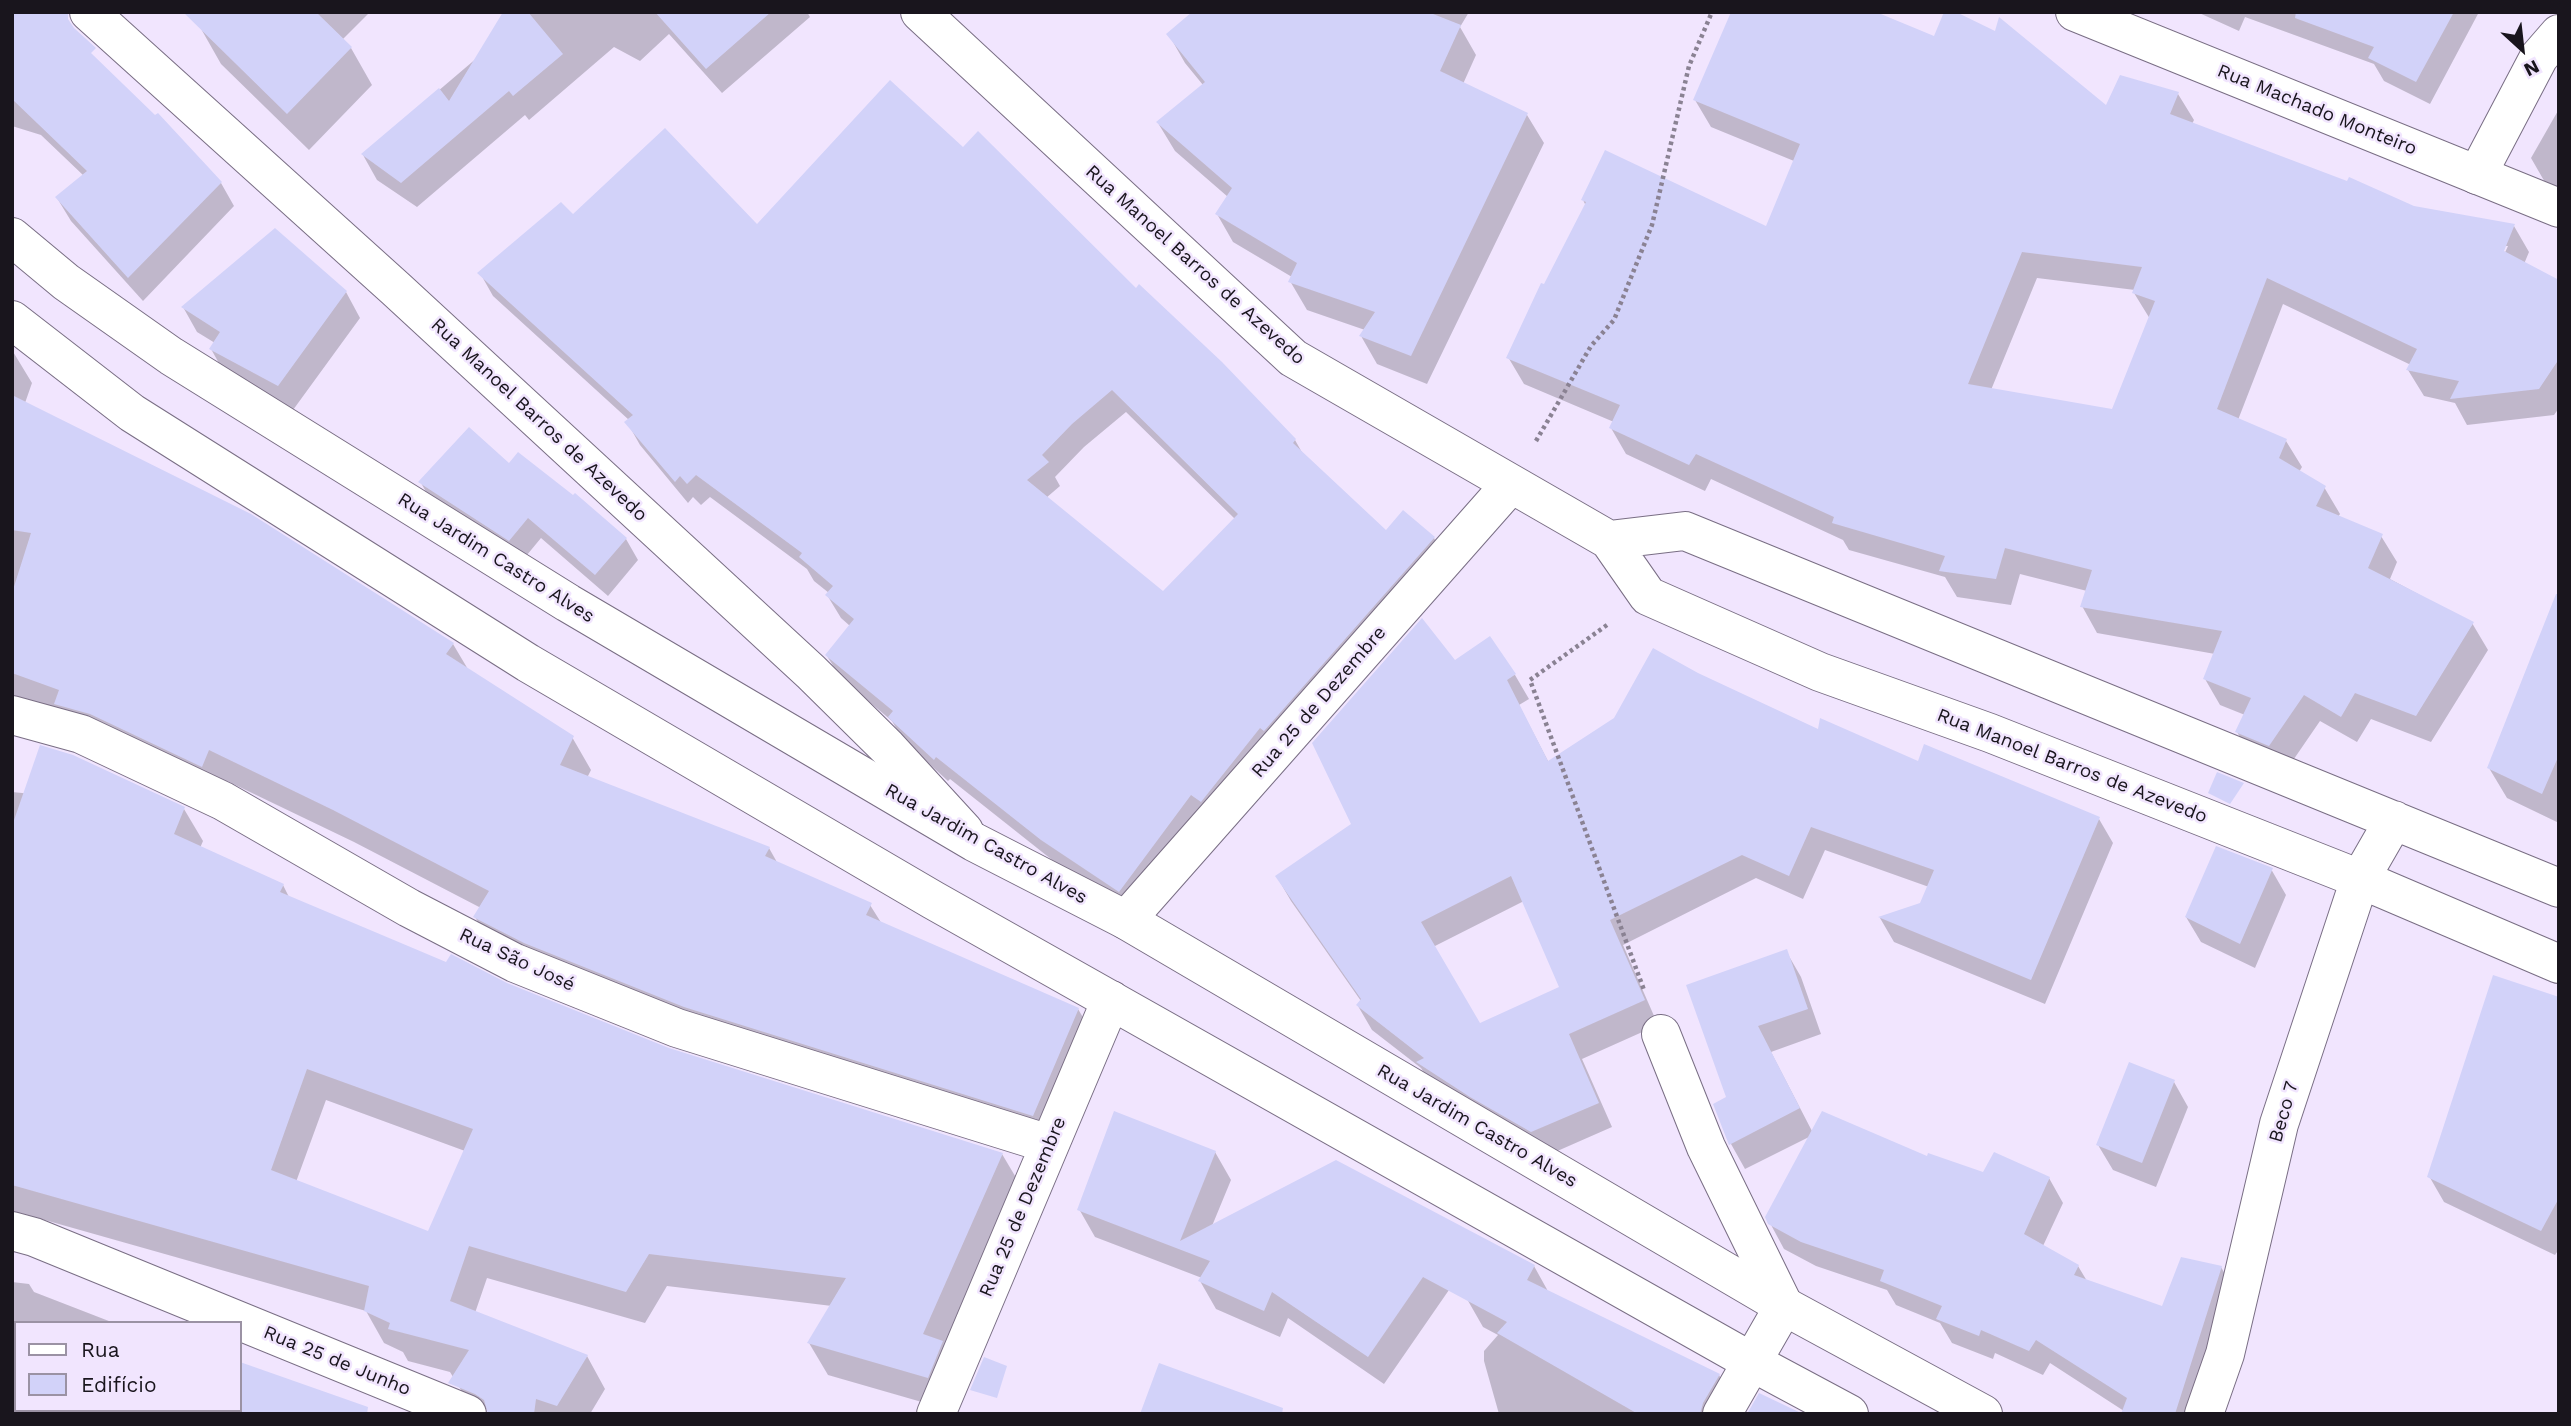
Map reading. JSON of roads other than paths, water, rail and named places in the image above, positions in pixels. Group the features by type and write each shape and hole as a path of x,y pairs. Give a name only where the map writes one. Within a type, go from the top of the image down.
{"street":[{"name":"Rua Manoel Barros de Azevedo","path":"89,12 406,298 811,672 887,747 974,842"},
{"name":"Rua Manoel Barros de Azevedo","path":"920,12 1293,358 1609,540 1648,596 1820,672 1990,733 2360,878 2559,964"},
{"name":"Rua Machado Monteiro","path":"2076,12 2559,208"},
{"path":"2477,175 2539,57 2559,34"},
{"name":"Rua Jardim Castro Alves","path":"12,237 66,282 171,356 568,603 974,842 1126,920 1784,1306 1983,1414"},
{"path":"12,320 131,413 528,663 933,900 1752,1362 1849,1414"},
{"name":"Rua 25 de Dezembre","path":"1126,920 1511,484"},
{"path":"1609,540 1685,531 2559,888"},
{"name":"Rua São José","path":"12,715 80,734 223,801 409,908 515,963 677,1028 1048,1144"},
{"name":"Beco 7","path":"2204,1414 2225,1354 2279,1124 2360,878 2394,820"},
{"name":"Rua 25 de Dezembre","path":"936,1414 1111,1000"},
{"path":"1661,1034 1706,1147 1784,1306 1722,1414"},
{"name":"Rua 25 de Junho","path":"12,1231 34,1237 239,1321"},
{"name":"Rua 25 de Junho","path":"242,1322 467,1414"}]}
